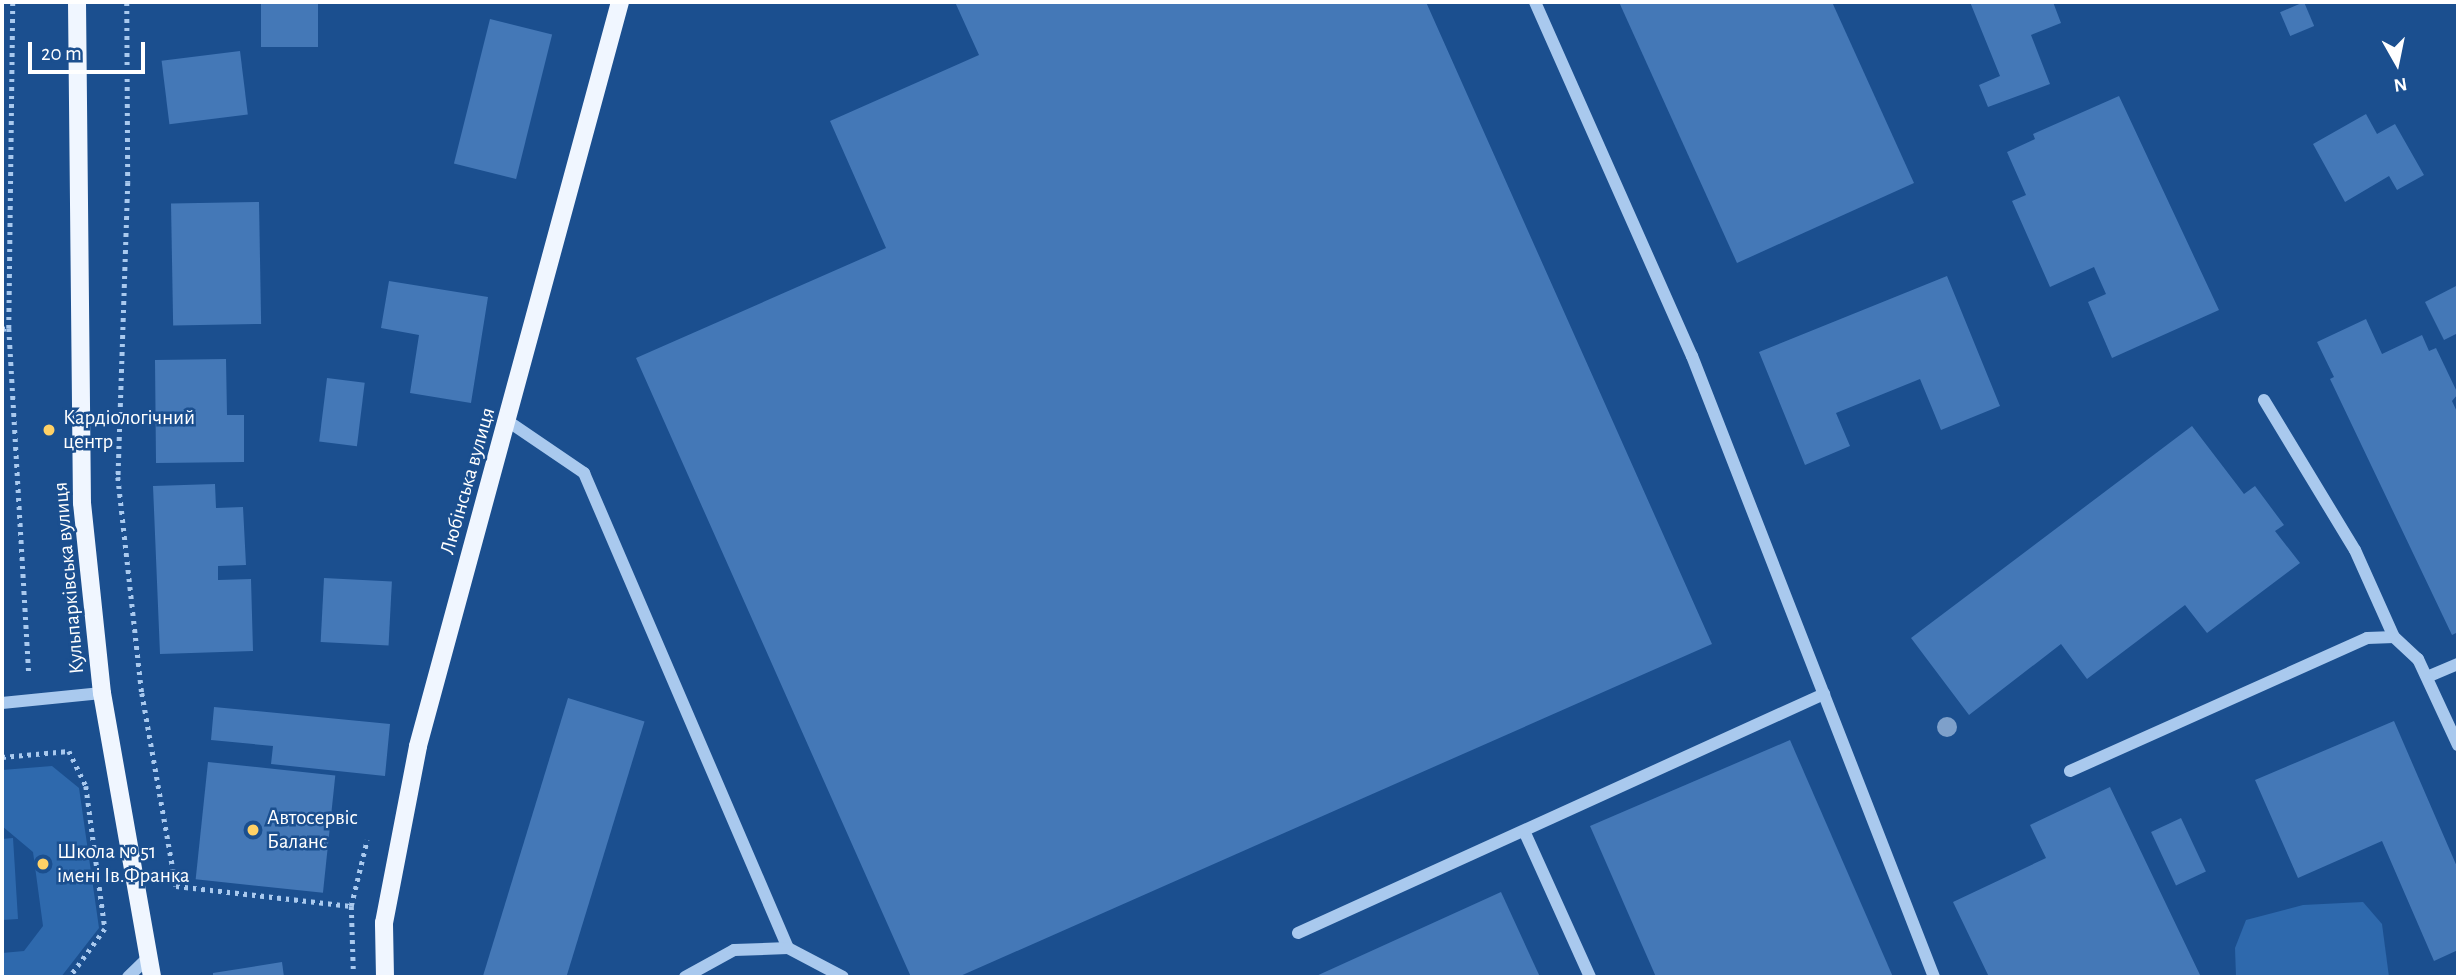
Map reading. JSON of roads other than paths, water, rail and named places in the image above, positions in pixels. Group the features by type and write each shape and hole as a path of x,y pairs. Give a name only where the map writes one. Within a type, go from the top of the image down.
{"main road":[{"name":"Кульпарківська вулиця","path":"77,2 82,489 103,693 152,977"},
{"name":"Любінська вулиця","path":"385,977 384,923 418,746 509,422 620,2"}],"street":[{"path":"1535,2 1692,356 1934,977"},
{"path":"2264,400 2355,550 2395,637 2418,659 2458,745"},
{"path":"509,422 584,473 788,948"},
{"path":"2070,771 2367,638 2395,637"},
{"path":"2427,677 2458,664"},
{"path":"2,703 103,693"},
{"path":"1298,933 1824,694"},
{"path":"1525,832 1590,977"},
{"path":"684,977 734,950 788,948 843,977"},
{"path":"128,977 149,957"}],"place":[{"name":"Кардіологічний центр","path":"49,430"},
{"name":"Автосервіс Баланс","path":"253,830"},
{"name":"Школа № 51 імені Ів.Франка","path":"43,864"}]}
